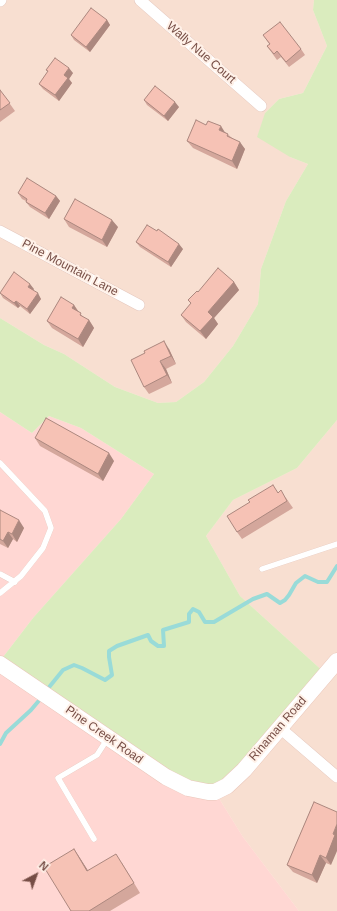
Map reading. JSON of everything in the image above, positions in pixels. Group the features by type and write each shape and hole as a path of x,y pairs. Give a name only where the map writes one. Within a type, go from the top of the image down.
{"street":[{"name":"Wally Nue Court","path":"140,0 261,106"},
{"name":"Pine Mountain Lane","path":"0,231 139,305"},
{"name":"Rinaman Road","path":"215,792 232,782 244,770 337,661"},
{"name":"Pine Creek Road","path":"0,664 174,782 197,791 215,792"},
{"path":"280,728 337,777"}],"lane":[{"path":"0,464 45,511 51,528 43,548 21,576 0,593"},
{"path":"262,569 337,544"},
{"path":"0,574 15,582"},
{"path":"94,839 58,778 97,755 108,738"}],"shaded area":[{"path":"0,0 314,0 313,10 327,46 303,93 279,99 265,113 290,157 308,164 286,201 261,269 258,304 233,346 204,382 176,402 158,403 115,387 64,354 44,345 0,318"},
{"path":"0,412 32,433 49,416 81,428 154,474 121,519 33,618 0,661"},
{"path":"337,420 337,911 299,911 243,837 215,792 326,674 240,596 206,536 233,500 297,468"},
{"path":"0,664 215,792 243,837 299,911 0,911"}],"green space":[{"path":"314,0 337,0 337,420 297,468 233,500 206,536 240,596 326,674 227,786 197,791 0,661 33,618 121,519 154,474 81,428 49,416 32,433 0,412 0,318 44,345 64,354 115,387 158,403 176,402 204,382 233,346 258,304 261,269 286,201 308,164 290,157 257,137 265,113 279,99 303,93 327,46 313,10"}],"building":[{"path":"91,8 107,20 86,47 71,35"},
{"path":"280,22 301,49 286,62 277,51 274,54 267,46 270,44 263,35"},
{"path":"55,58 69,68 64,75 68,78 55,95 39,84 48,71 46,70"},
{"path":"155,86 175,102 164,116 144,100"},
{"path":"0,90 10,103 0,110"},
{"path":"196,120 206,125 208,121 221,126 219,130 228,134 227,136 240,142 232,161 187,141"},
{"path":"27,178 56,196 45,213 26,202 27,199 18,193"},
{"path":"75,199 112,220 102,240 64,219"},
{"path":"147,225 157,231 158,229 179,244 168,262 136,242"},
{"path":"218,268 234,282 208,312 213,317 200,331 181,315 191,303 188,300 197,291 198,292"},
{"path":"14,272 30,284 28,287 38,293 27,309 16,301 14,303 0,293"},
{"path":"61,297 74,305 72,308 89,320 78,339 47,321"},
{"path":"164,341 171,356 160,361 167,375 144,387 131,360 145,353 144,351"},
{"path":"46,418 109,453 98,474 35,438"},
{"path":"273,485 278,493 281,490 287,501 237,532 227,516 250,502 248,500"},
{"path":"0,510 19,520 12,534 8,532 3,541 0,539"},
{"path":"314,802 337,812 337,824 333,834 335,835 326,858 320,855 312,875 287,865"},
{"path":"74,849 87,871 116,854 134,883 89,911 71,911 44,867"}],"waterway":[{"path":"46,691 63,670 74,665 105,680 112,675 109,651 117,646 148,635 151,641 158,646 164,646 163,630 189,622 189,614 193,609 199,612 205,622 214,622 253,599 267,594 280,603 285,600 296,583 305,576 318,582 327,582 337,566"},
{"path":"0,744 6,733 31,710 42,697"}]}
